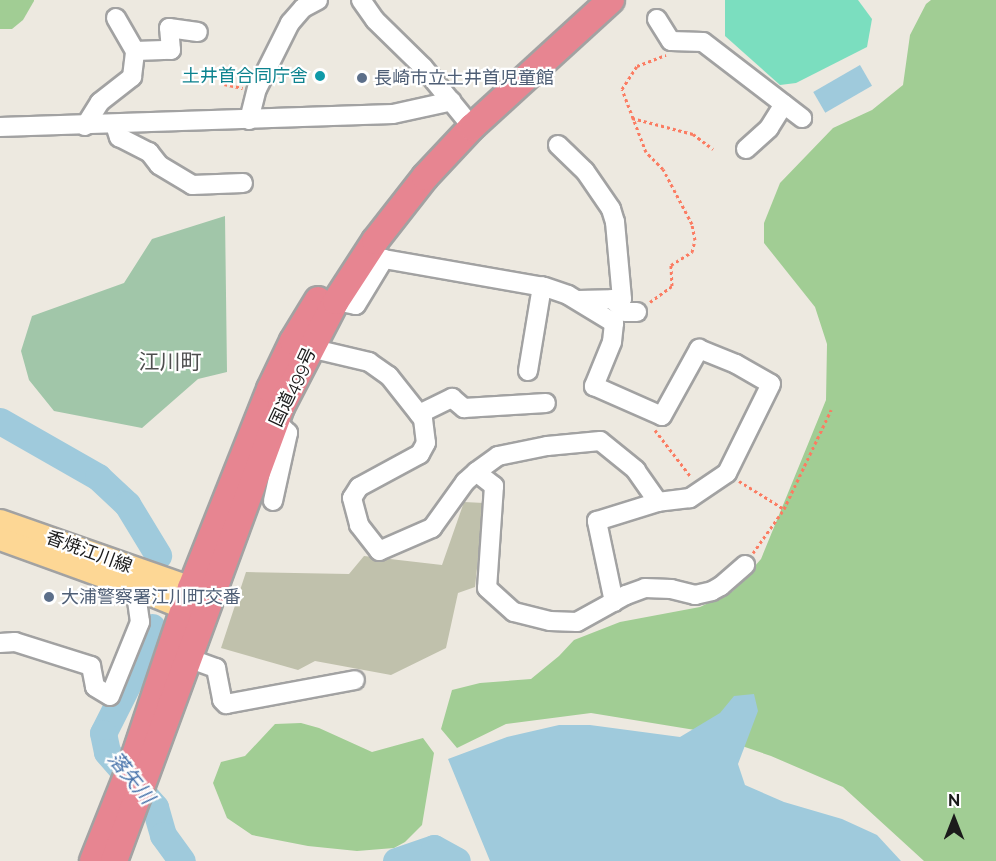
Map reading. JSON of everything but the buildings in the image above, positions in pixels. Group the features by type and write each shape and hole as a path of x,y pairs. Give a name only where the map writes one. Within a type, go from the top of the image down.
{"highway":[{"name":"国道499号","path":"140,766 270,388 293,341 380,207 417,161 462,114 588,0"},
{"name":"国道499号","path":"93,861 126,801 188,658 198,602 276,421 310,348 336,301 375,241 425,177 462,114 611,0"},
{"name":"国道499号","path":"114,861 126,801"}],"main road":[{"name":"香焼江川線","path":"0,521 198,602"},
{"name":"香焼江川線","path":"0,539 135,588 198,602"}],"street":[{"path":"249,120 256,91 290,23 303,8 318,0"},
{"path":"361,0 375,20 423,67 462,114"},
{"path":"86,126 100,102 132,77 135,51 116,18"},
{"path":"657,19 671,41 703,42 802,118"},
{"path":"135,51 171,50 169,28 198,32"},
{"path":"746,149 769,128 784,104"},
{"path":"0,128 393,114 462,114"},
{"path":"115,125 119,137 149,152 159,165 192,184 243,183"},
{"path":"558,145 585,171 613,215 622,299 578,300"},
{"path":"336,301 356,305 384,259 542,286 578,300 614,323 612,342 594,386 662,416 699,349 736,364 771,384 727,473 690,498 658,501 597,521 614,602"},
{"path":"528,371 542,286"},
{"path":"612,299 625,312 637,312"},
{"path":"310,348 369,362 389,376 423,419 426,443 420,453 359,487 352,498 359,525 379,551 432,528 465,482 498,456 547,446 600,441 636,470 658,501"},
{"path":"419,414 452,398 464,408 546,403"},
{"path":"273,501 288,433 276,421"},
{"path":"476,472 494,486 487,588 514,612 565,623 578,622 645,588 671,589 695,595 712,591 721,586 745,564"},
{"path":"0,643 15,642 91,666 95,687 110,696 140,622 135,588"},
{"path":"188,658 216,668 222,700 226,704 355,680"}],"path":[{"path":"637,312 672,286 671,266 692,252 695,240 692,224 663,169 646,152 631,118 623,84 637,66 664,57 679,40"},
{"path":"230,67 224,84 256,91"},
{"path":"631,118 693,134 713,149"},
{"path":"640,406 701,491"},
{"path":"745,564 783,509 831,410"},
{"path":"727,473 783,509"}],"shaded area":[{"path":"464,502 484,503 475,587 458,593 446,648 391,675 315,661 298,670 221,648 246,572 349,574 364,556 442,565"}],"green space":[{"path":"0,0 34,1 23,20 12,29 0,29"},
{"path":"725,0 858,0 872,19 867,47 796,83 780,85 725,36"},
{"path":"931,0 996,0 996,861 924,861 843,787 771,756 695,730 591,713 506,724 457,748 441,729 452,690 480,683 531,679 574,640 620,622 700,607 733,591 761,559 826,400 827,344 815,307 764,243 764,223 780,183 833,128 872,110 903,85 910,35 926,4"},
{"path":"225,216 227,372 198,379 142,428 54,411 29,380 21,351 32,316 124,283 152,239"},
{"path":"301,723 319,728 372,752 423,738 434,753 422,825 405,842 394,848 357,851 308,846 252,835 227,818 213,783 221,762 245,756 275,724"}],"water":[{"path":"860,65 872,86 825,113 813,92"},
{"path":"754,694 758,711 738,764 745,785 784,802 842,819 877,835 901,861 490,861 448,759 507,737 559,725 590,725 680,737 720,713 734,696"}],"waterway":[{"name":"落矢川","path":"0,421 98,477 127,504 158,555"},
{"name":"落矢川","path":"152,627 146,648 103,733 107,752 155,807 163,835 182,861"},
{"name":"落矢川","path":"396,861 434,848 457,861"}],"place":[{"name":"土井首合同庁舎","path":"320,76"},
{"name":"長崎市立土井首児童館","path":"362,78"},
{"name":"大浦警察署江川町交番","path":"49,597"}],"district":[{"name":"江川町","path":"170,362"}]}
